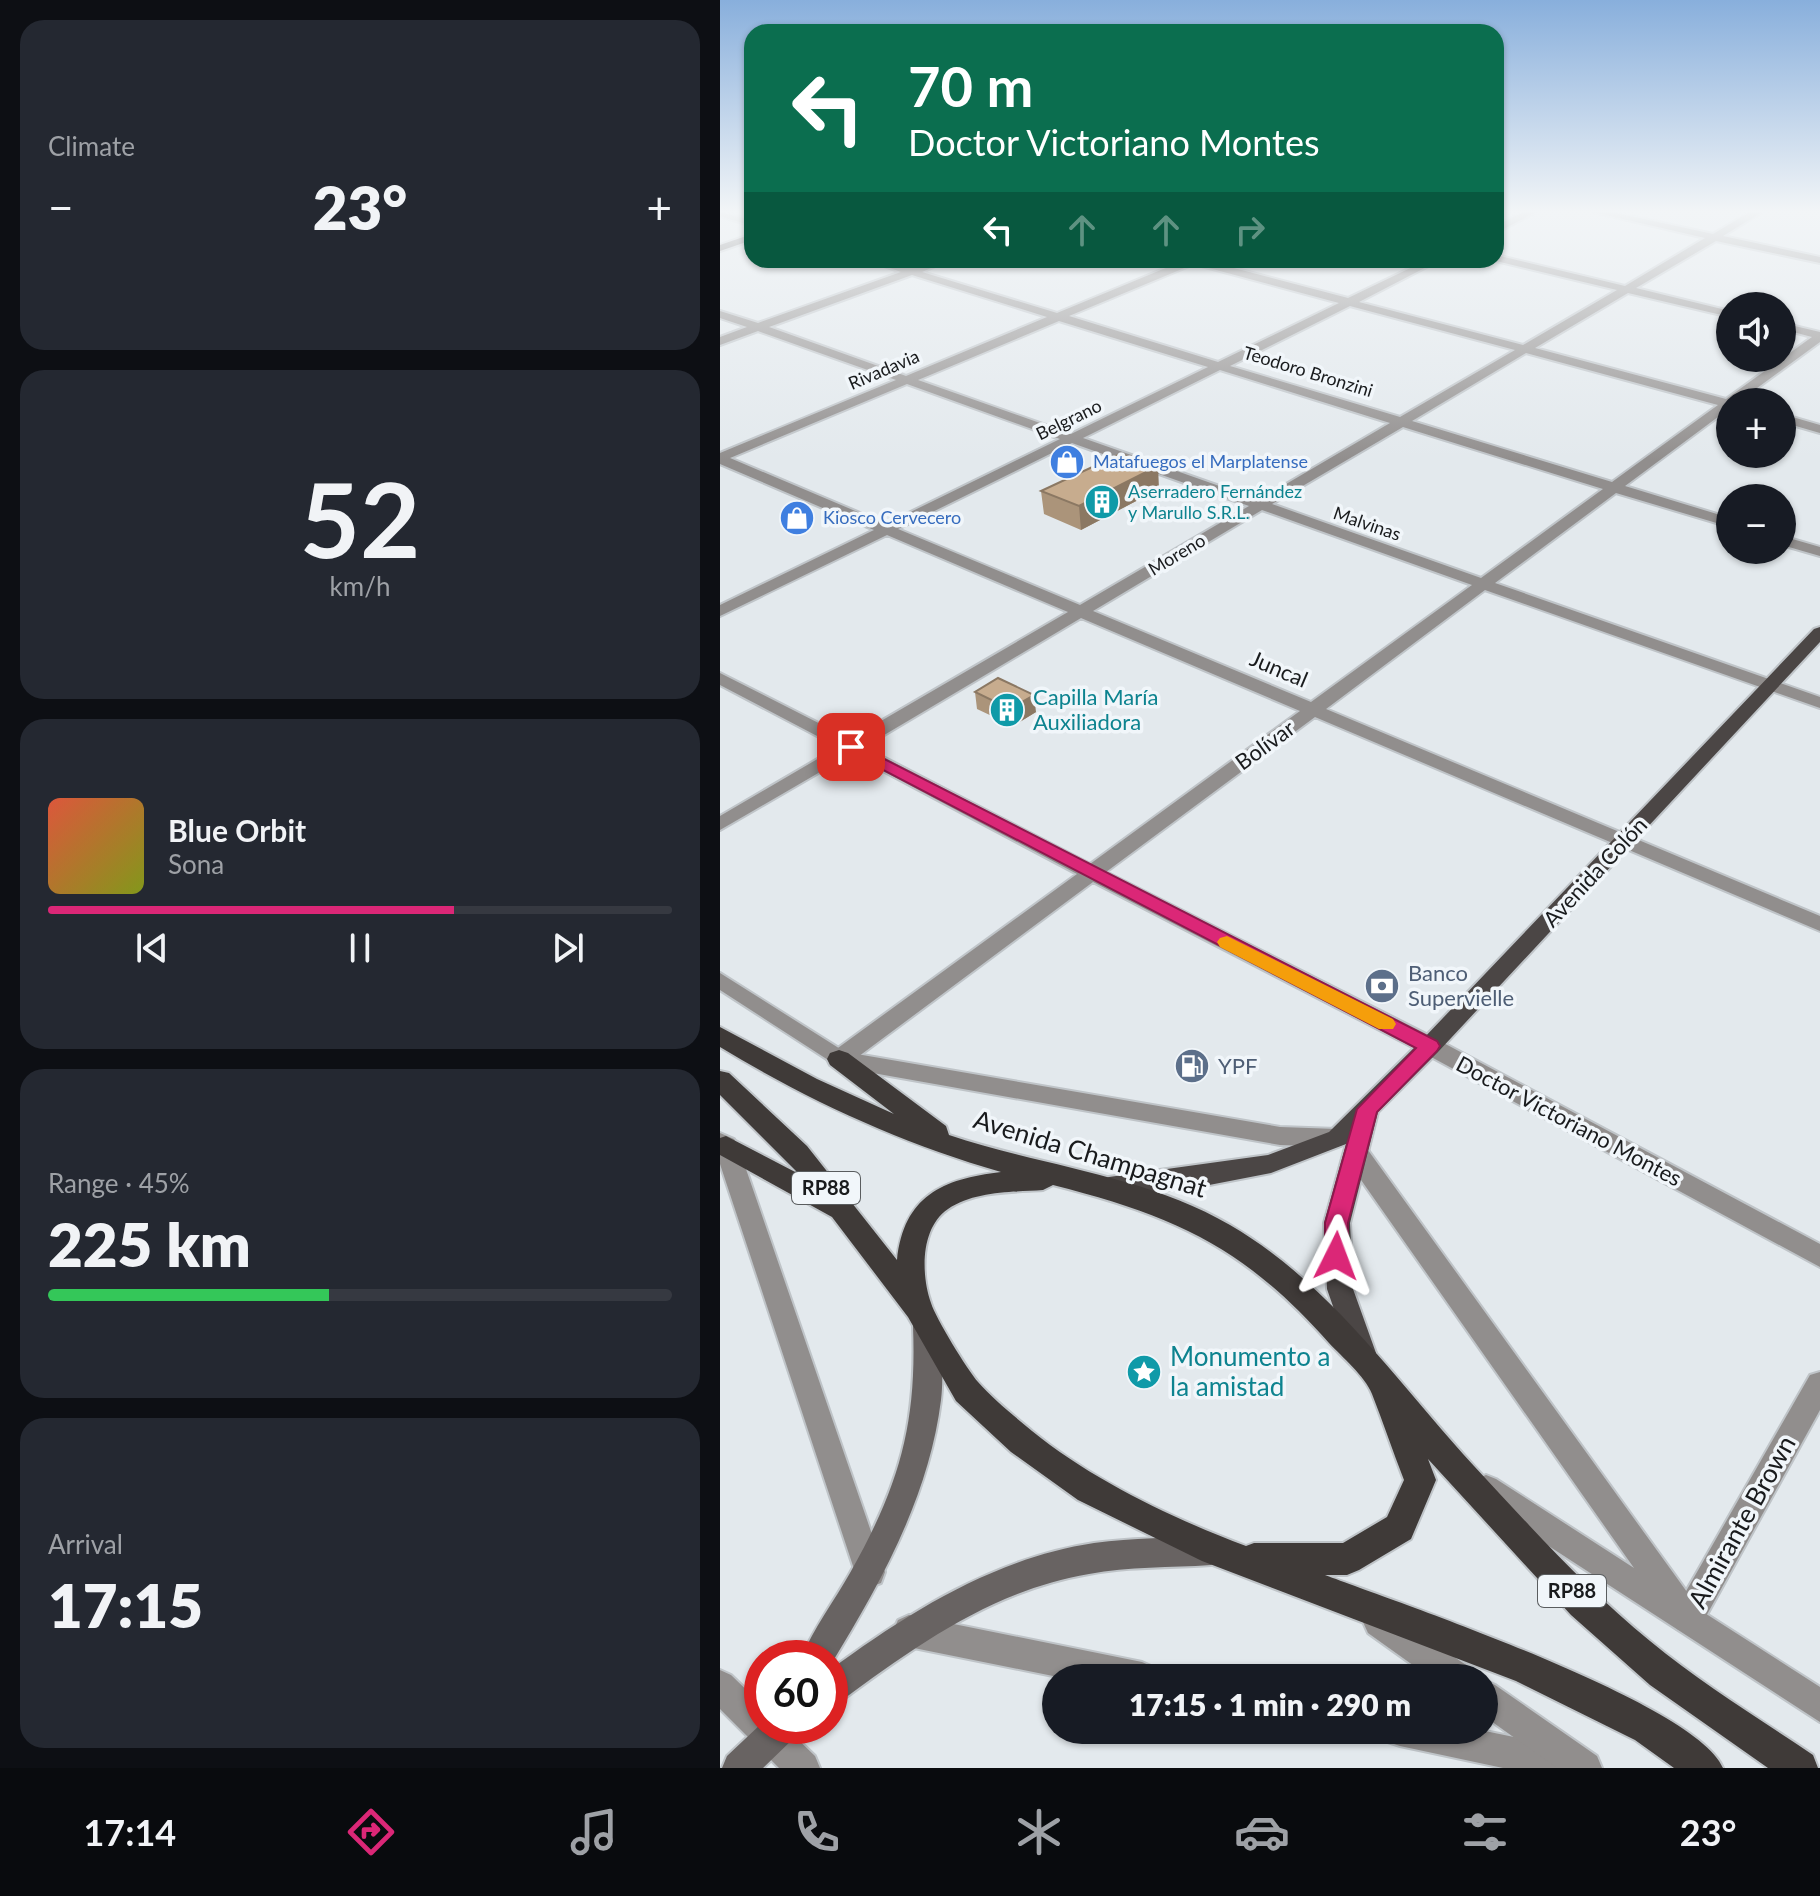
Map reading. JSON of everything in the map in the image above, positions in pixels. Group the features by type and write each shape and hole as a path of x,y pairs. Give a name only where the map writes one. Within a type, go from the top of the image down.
{"highway":[{"name":"Avenida Champagnat","path":"720,1036 781,1072 854,1108 961,1150 1158,1206 1204,1225 1249,1250 1315,1304 1459,1471 1583,1603 1661,1673 1800,1768"},
{"path":"839,1059 961,1150"},
{"name":"RP88","path":"720,1080 798,1153 922,1317 967,1391 1022,1442 1089,1489 1228,1555 1525,1667 1648,1727 1705,1768"},
{"path":"722,1146 844,1212"},
{"name":"RP88","path":"922,1317 908,1266 912,1238 920,1220 934,1204 957,1189 976,1185 1065,1178"},
{"name":"Avenida Colón","path":"1228,1555 1347,1559 1399,1528 1420,1480 1371,1366"}],"main road":[{"name":"Avenida Colón","path":"1371,1366 1340,1289 1336,1256 1346,1145 1367,1109 1625,842 1820,632"},
{"path":"1101,1188 1204,1176 1271,1164 1346,1145"},
{"path":"828,1640 870,1572 914,1470 928,1398 922,1317"},
{"name":"Avenida Colón","path":"848,1677 909,1631 994,1585 1079,1560 1228,1555"},
{"path":"739,1768 762,1744"}],"street":[{"path":"720,341 850,295"},
{"name":"Teodoro Bronzini","path":"985,295 1716,519"},
{"name":"Rivadavia","path":"720,458 1111,295"},
{"path":"1321,295 1716,399"},
{"name":"Belgrano","path":"720,611 1364,295"},
{"name":"Moreno","path":"720,824 1618,295"},
{"path":"1650,295 1716,311"},
{"name":"Malvinas","path":"720,314 1820,703"},
{"path":"1796,330 1820,336"},
{"name":"Bolívar","path":"1750,388 1820,336"},
{"name":"Bolívar","path":"839,1059 1716,413"},
{"path":"1796,422 1820,429"},
{"name":"Juncal","path":"720,458 1820,924"},
{"path":"1796,544 1820,552"},
{"name":"Doctor Victoriano Montes","path":"720,678 1091,873 1430,1046 1820,1256"},
{"name":"Avenida Champagnat","path":"720,980 839,1059 1346,1145 1688,1618"},
{"path":"722,1146 870,1572"},
{"name":"Almirante Brown","path":"1688,1618 1820,1384"},
{"name":"Avenida Champagnat","path":"1459,1471 1820,1706"},
{"path":"1356,1605 1438,1664"},
{"path":"909,1631 1073,1664"},
{"path":"720,1686 744,1704"},
{"path":"1498,1706 1584,1768"},
{"path":"786,1744 803,1768"},
{"path":"1468,1744 1584,1768"}],"building":[{"path":"1120,454 1158,466 1079,506 1041,491"},
{"path":"998,678 1034,695 1010,709 975,692"}],"slow traffic":[{"path":"1227,942 1386,1024"}],"place":[{"name":"Matafuegos el Marplatense","path":"1067,462"},
{"name":"Aserradero Fernández y Marullo S.R.L.","path":"1102,502"},
{"name":"Kiosco Cervecero","path":"797,518"},
{"name":"Capilla María Auxiliadora","path":"1007,710"},
{"name":"Banco Supervielle","path":"1382,986"},
{"name":"YPF","path":"1192,1066"},
{"name":"Monumento a la amistad","path":"1144,1372"}],"route":[{"path":"851,747 1430,1046 1367,1109 1337,1223 1336,1256"}]}
